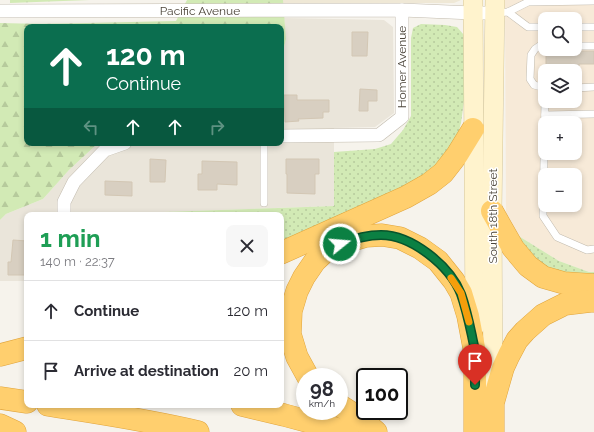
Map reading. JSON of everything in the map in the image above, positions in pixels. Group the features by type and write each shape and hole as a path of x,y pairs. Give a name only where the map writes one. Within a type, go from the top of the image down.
{"highway":[{"path":"284,252 406,197 429,184 443,173 457,155 473,129"},
{"path":"492,211 513,248 528,266 543,277 564,283 594,285"},
{"path":"303,368 297,357 290,334 291,311 297,291 304,277 315,261 330,247 349,240 366,236 382,235 400,238 420,248 438,261 454,281 461,293 468,316 475,353 475,432"},
{"path":"493,403 503,368 517,340 525,331 543,315 565,304 594,301"},
{"path":"0,355 24,349"},
{"path":"0,361 24,365"},
{"path":"0,398 24,402"},
{"name":"South 18th Street","path":"493,403 493,432"},
{"path":"66,408 198,432"},
{"path":"255,408 348,432"},
{"path":"348,410 362,419 376,432"},
{"path":"0,425 15,432"}],"main road":[{"name":"South 18th Street","path":"473,7 475,353"},
{"name":"South 18th Street","path":"493,403 492,211 499,8"}],"street":[{"name":"Pacific Avenue","path":"0,11 353,8 402,10 473,7 499,8"},
{"name":"Homer Avenue","path":"284,136 380,135 402,117 402,10"},
{"path":"64,212 64,202 74,182 105,150 116,146"}],"lane":[{"path":"499,8 528,2 594,1"},
{"path":"499,8 528,27 538,27"},
{"path":"582,27 594,27"},
{"path":"582,46 594,46"},
{"path":"538,47 531,55 530,79 534,85 538,86"},
{"path":"582,88 594,87"},
{"path":"545,108 543,216 557,237 587,250 594,249"},
{"path":"545,115 594,114"},
{"path":"264,146 264,203"}],"shaded area":[{"path":"283,0 461,0 454,3 283,3"},
{"path":"505,0 594,0 594,272 589,272 559,261 508,228 506,212"},
{"path":"284,18 384,20 393,27 394,113 375,127 334,128 334,206 163,212 24,212 24,281 0,281 0,220 6,214 43,199 69,170 95,146 284,146 284,47 286,39"}],"green space":[{"path":"10,0 90,0 10,3"},
{"path":"187,0 283,0 286,39 284,47 284,24 66,24 176,21"},
{"path":"0,23 24,24 24,146 95,146 69,170 43,199 6,214 0,220"},
{"path":"421,24 445,25 457,27 464,35 464,101 461,123 456,142 441,163 421,179 284,244 284,212 278,212 278,208 334,206 334,152 375,149 391,144 403,130 411,116 411,38 413,28"},
{"path":"278,208 278,212 163,212"},
{"path":"517,235 559,261 589,272 594,272 594,277 544,269"}],"building":[{"path":"352,32 368,32 367,56 352,56"},
{"path":"582,51 594,51 594,64 546,64 546,56 582,56"},
{"path":"360,89 377,90 377,101 368,101 368,111 359,111"},
{"path":"284,95 297,95 297,100 329,100 329,112 323,112 323,118 298,119 299,121 285,122"},
{"path":"150,159 166,160 165,182 150,182"},
{"path":"286,159 319,159 319,174 315,174 315,194 287,193"},
{"path":"202,161 237,162 237,185 217,184 217,190 198,190 198,174 202,174"},
{"path":"105,181 132,182 132,196 105,195"},
{"path":"13,240 24,241 24,275 8,275 8,262 11,262"}],"slow traffic":[{"path":"451,278 461,293 469,322"}],"route":[{"path":"340,244 366,236 382,235 400,238 420,248 438,261 454,281 461,293 468,316 475,353 475,385"}]}
